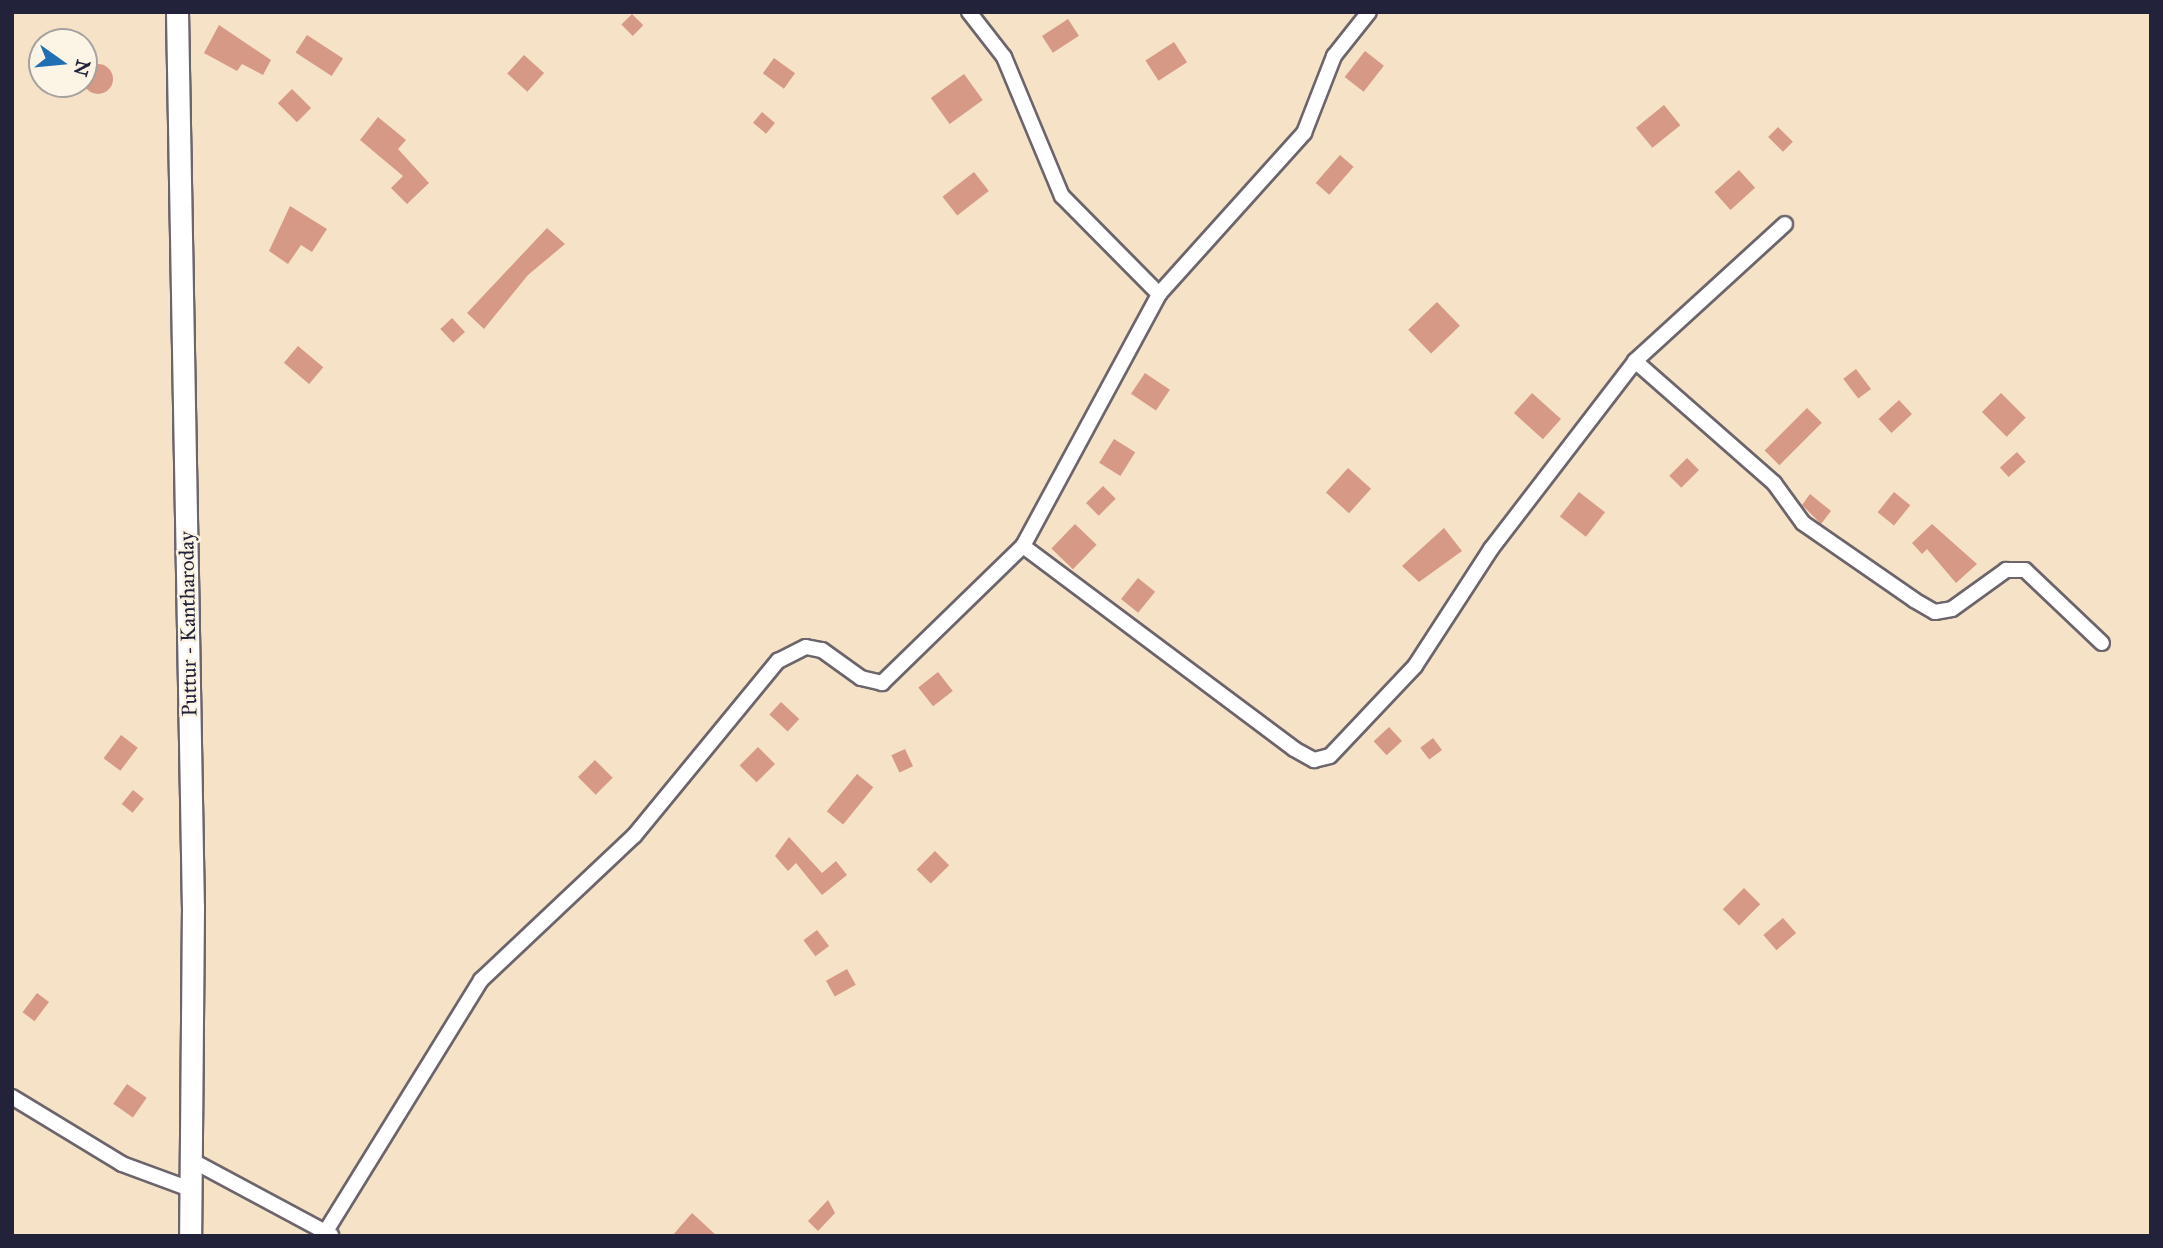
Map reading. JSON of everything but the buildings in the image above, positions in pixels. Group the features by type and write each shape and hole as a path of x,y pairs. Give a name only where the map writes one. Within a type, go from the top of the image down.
{"main road":[{"name":"Puttur - Kantharoday","path":"177,12 193,907 190,1236"}],"street":[{"path":"969,12 1004,57 1062,196 1159,293"},
{"path":"191,1160 329,1233 481,980 634,836 778,661 806,647 822,650 861,678 882,683 1023,546 1159,293 1304,133 1334,56 1369,12"},
{"path":"1023,546 1294,749 1314,760 1331,756 1415,666 1491,549 1635,361 1785,224"},
{"path":"1635,361 1774,483 1803,523 1914,600 1935,612 1952,609 2006,570 2025,570 2102,643"},
{"path":"12,1097 122,1164 190,1189"}]}
